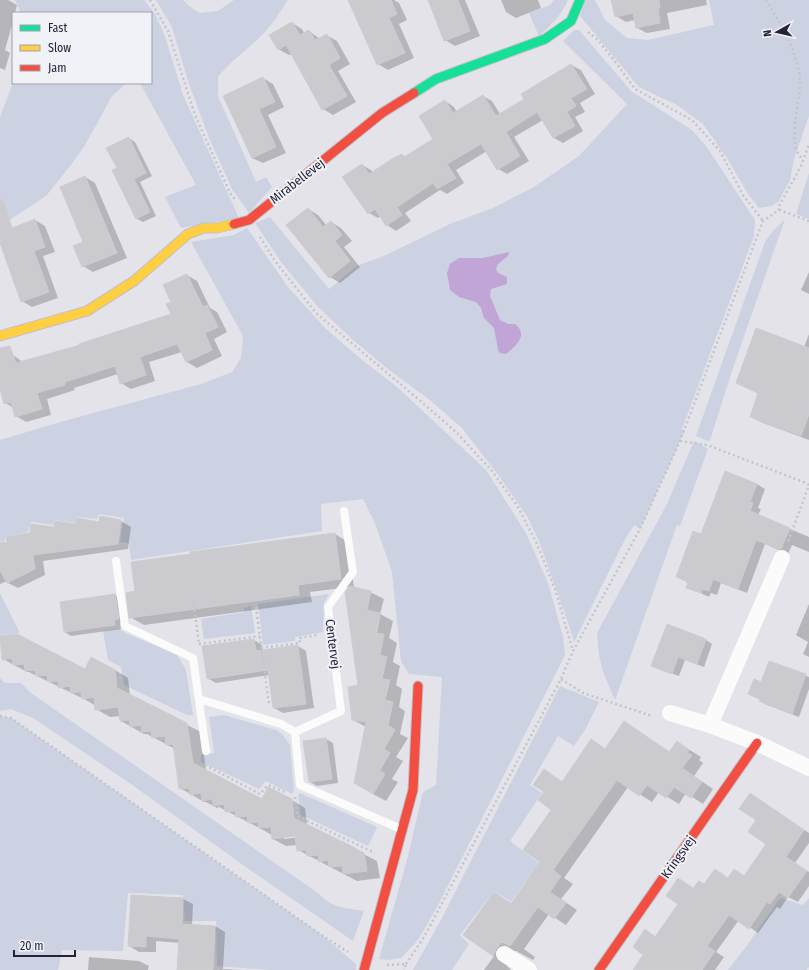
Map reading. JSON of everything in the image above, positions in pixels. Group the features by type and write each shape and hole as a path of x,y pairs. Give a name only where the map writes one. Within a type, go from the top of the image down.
{"street":[{"path":"571,21 580,0"},
{"name":"Mirabellevej","path":"0,336 87,311 134,281 188,234 204,228 217,228 249,220 382,113 436,79 545,39 571,21"},
{"path":"710,725 782,558"},
{"path":"364,966 413,790 418,686"},
{"path":"670,713 710,725 757,743 809,768"},
{"name":"Kringsvej","path":"599,970 757,743"},
{"path":"504,954 529,970"}],"lane":[{"name":"Centervej","path":"295,732 341,711 328,607 353,572 344,511"},
{"path":"116,561 125,626 193,658 206,751"},
{"path":"199,699 281,724 295,732 300,785 402,830"}],"path":[{"path":"150,0 168,31 195,115 230,193 275,261 316,313 457,433 492,471 518,507 537,544 555,589 573,651"},
{"path":"766,0 783,29 797,61 800,82 794,138 799,156 803,160"},
{"path":"571,21 583,27 598,40 635,89 692,120 720,151 743,195 763,221"},
{"path":"404,970 406,964 424,937 560,679 573,651 640,529 680,441 763,221 779,210 778,208 803,160 809,144"},
{"path":"779,210 809,221"},
{"path":"680,441 707,446 809,485 782,558"},
{"path":"256,607 271,721"},
{"path":"261,648 300,643 299,638 331,632"},
{"path":"199,644 260,636"},
{"path":"560,679 583,693 660,718 670,713"},
{"path":"0,716 12,718 364,966 406,964"},
{"path":"206,751 197,752 198,762 260,794 268,785 288,793"},
{"path":"300,785 295,796 297,816 393,862"}],"shaded area":[{"path":"15,0 144,0 155,14 165,36 183,95 239,218 181,228 165,197 196,185 141,84 152,84 152,12 21,12"},
{"path":"156,0 183,0 200,13 218,11 234,0 288,0 278,16 258,39 232,62 218,77 218,96 256,182 266,177 272,187 249,213 232,189 209,138 188,81 172,27"},
{"path":"554,0 568,0 559,15 539,36 529,13 550,5"},
{"path":"586,0 595,0 605,20 627,38 648,40 714,25 709,0 809,0 809,116 794,159 790,180 779,201 772,206 759,208 748,194 727,158 703,124 677,105 639,87 580,16"},
{"path":"574,30 579,30 631,91 692,130 706,146 755,220 754,236 682,429 685,430 640,529 634,525 623,543 574,642 539,541 528,518 499,476 462,428 431,401 388,369 353,340 318,307 281,262 255,223 270,217 329,289 357,266 386,255 450,224 493,208 534,187 579,156 627,104 563,41"},
{"path":"13,84 126,84 112,96 84,147 46,196 11,219 0,224 0,117"},
{"path":"809,173 809,219 796,214"},
{"path":"785,219 733,368 710,440 708,441 696,436 765,242 771,233"},
{"path":"247,228 288,287 325,328 362,360 396,386 486,470 526,533 548,583 563,637 565,655 437,907 418,940 401,958 388,960 379,959 407,860 423,792 436,785 442,677 409,674 401,661 392,572 375,523 363,499 321,504 322,531 131,560 129,543 120,542 124,518 99,514 97,519 77,517 76,523 55,520 54,525 31,522 28,532 5,537 5,541 0,542 0,440 201,384 232,372 241,358 243,336 191,242 234,235"},
{"path":"509,252 508,256 498,264 496,269 498,273 507,277 507,284 491,289 490,296 500,320 508,324 515,324 521,332 520,340 506,354 500,353 498,350 494,328 484,318 481,308 476,302 459,297 450,290 447,273 450,264 459,258 483,258"},
{"path":"694,441 708,449 680,526 677,525 615,700 603,672 599,655 597,633 667,504"},
{"path":"0,593 20,633 0,635"},
{"path":"329,594 324,603 323,632 295,637 295,641 263,645 258,604"},
{"path":"251,606 255,633 204,639 201,619 245,612 244,608"},
{"path":"120,628 121,631 177,655 186,670 193,715 187,715 124,685 121,667 108,660 103,631"},
{"path":"0,678 5,683 21,683 31,693 329,902 344,908 364,911 353,941 243,865 131,784 33,718 11,709 0,711"},
{"path":"560,686 599,702 585,730 574,746 558,736 530,785 542,793 510,841 539,863 511,902 494,891 460,935 469,944 452,970 413,970 442,918"},
{"path":"224,715 276,730 282,734 290,745 294,791 292,794 266,781 259,789 201,762 201,755 214,753 209,717"},
{"path":"0,716 11,718 323,936 356,964 356,970 271,970 217,966 216,921 185,921 183,895 128,893 123,951 62,950 58,970 0,970"},
{"path":"300,793 377,827 368,846 301,815 298,796"},
{"path":"780,898 803,905 809,898 809,967 806,970 728,970 746,947"}],"building":[{"path":"348,0 391,0 397,14 389,18 405,53 377,65"},
{"path":"428,0 458,0 470,31 444,41"},
{"path":"611,0 659,0 660,8 658,8 660,23 636,28 633,13 615,17"},
{"path":"292,22 300,35 309,30 315,40 327,34 340,58 329,65 347,96 322,110 286,45 278,50 269,35"},
{"path":"571,64 587,89 571,98 576,106 567,112 575,126 553,138 537,112 506,132 520,156 497,170 481,144 447,164 456,178 437,189 433,183 397,207 402,215 386,226 375,209 368,214 342,177 362,164 369,174 392,159 402,154 404,157 433,139 419,116 445,100 453,113 483,95 496,116 524,99 521,94"},
{"path":"263,77 275,102 259,109 276,147 252,158 223,96"},
{"path":"129,137 146,173 134,179 150,212 136,219 112,170 117,168 106,148"},
{"path":"85,176 117,253 82,267 73,246 83,242 60,187"},
{"path":"3,199 12,228 35,219 45,247 34,251 49,292 21,302 0,243 0,200"},
{"path":"308,208 323,227 331,221 342,235 335,241 350,261 329,278 286,225"},
{"path":"187,274 203,307 207,305 218,327 205,333 212,350 186,362 177,344 140,357 146,375 120,384 115,366 65,382 65,385 37,393 42,409 15,417 11,402 4,404 0,389 0,348 10,346 16,363 80,345 79,344 171,314 166,304 171,302 163,285"},
{"path":"756,328 809,348 809,414 801,436 750,417 758,393 736,383"},
{"path":"725,471 757,484 750,502 753,503 750,511 790,528 781,549 756,540 738,589 713,579 709,591 702,589 701,593 686,588 688,583 686,582 687,581 676,577 693,531 701,534"},
{"path":"100,516 121,520 118,544 33,555 35,569 7,583 0,570 0,543 7,542 6,537 30,533 31,524 54,527 55,521 76,524 77,518 99,522"},
{"path":"335,533 341,579 298,585 299,595 129,618 126,593 135,591 131,562 191,554 190,552"},
{"path":"350,586 371,591 367,610 380,613 376,633 384,634 380,655 387,657 382,679 390,680 385,700 393,702 388,725 395,730 384,749 390,753 380,770 385,774 373,794 354,783 366,722 352,720 348,687 358,685 345,592"},
{"path":"115,594 119,619 114,620 115,625 64,632 60,602"},
{"path":"667,624 706,639 697,664 678,657 672,674 651,666"},
{"path":"17,634 85,669 91,657 115,670 117,688 187,723 193,763 262,799 268,787 292,799 294,818 341,841 341,845 342,841 364,853 367,871 343,874 342,866 329,867 328,860 319,862 318,855 307,856 306,850 297,851 295,836 272,839 271,827 259,828 258,822 248,823 247,816 236,817 235,811 225,812 224,804 213,806 212,799 202,801 201,793 190,795 189,788 179,789 173,744 166,745 165,736 152,738 151,731 142,732 141,725 130,727 129,720 120,721 118,707 95,710 94,697 82,699 81,692 71,693 70,686 59,688 58,681 48,682 47,675 36,676 35,670 25,671 24,664 13,665 12,658 2,660 0,636"},
{"path":"254,639 256,651 298,645 306,704 273,708 268,670 207,679 202,646"},
{"path":"769,661 806,674 792,714 759,701 760,699 748,694 754,679 761,682"},
{"path":"624,721 669,752 677,741 689,750 687,753 692,755 682,768 702,782 691,798 674,787 666,798 647,785 639,796 617,780 553,870 561,876 550,892 566,903 554,919 538,907 510,946 502,942 496,949 493,956 463,935 494,892 511,904 540,862 523,850 551,810 538,800 544,792 533,785 544,769 562,782 591,739 605,749"},
{"path":"326,738 332,779 309,782 303,741"},
{"path":"750,793 804,830 786,857 807,871 788,898 779,892 770,904 767,902 749,929 729,915 707,946 715,951 702,970 633,970 643,955 633,947 645,929 655,937 678,904 666,896 678,878 693,888 699,881 704,884 715,869 728,878 734,869 744,876 766,844 748,832 756,820 739,809"},
{"path":"131,895 183,898 182,924 215,926 213,970 177,970 179,939 146,936 146,947 128,946"}],"traffic: fast":[{"path":"414,93 436,79 545,39 571,21 580,0"}],"traffic: slow":[{"path":"0,336 87,311 134,281 188,234 204,228 217,228 234,224"}],"traffic: jam":[{"path":"234,224 249,220 382,113 414,93"},
{"path":"364,970 413,790 418,686"},
{"path":"599,970 757,743"}]}
